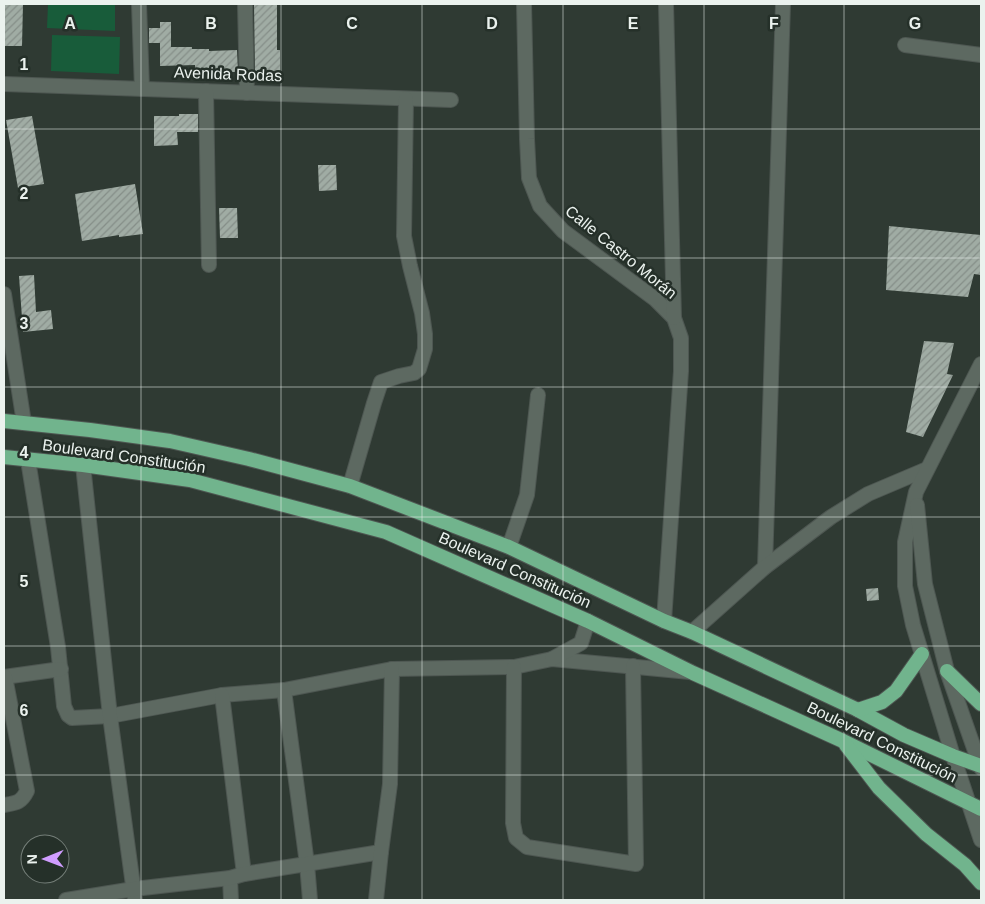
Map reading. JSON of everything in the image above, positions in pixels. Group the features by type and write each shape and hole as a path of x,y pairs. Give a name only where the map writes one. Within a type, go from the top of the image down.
{"highway":[{"name":"Boulevard Constitución","path":"4,421 170,441 249,459 350,486 509,547 858,710 904,735 981,767"},
{"name":"Boulevard Constitución","path":"4,458 83,465 190,480 386,532 588,621 693,673 843,741 975,807"},
{"path":"858,710 882,702 896,691 922,654"},
{"path":"947,671 981,704"},
{"path":"843,741 880,788 926,834 965,864 981,884"}],"street":[{"path":"139,4 142,89"},
{"path":"244,4 247,93"},
{"name":"Calle Castro Morán","path":"524,4 529,178 540,206 563,232 655,299 674,318 681,338 681,370 664,621"},
{"path":"666,4 674,318"},
{"path":"764,567 783,4"},
{"path":"905,45 981,55"},
{"name":"Avenida Rodas","path":"4,84 451,100"},
{"path":"206,91 209,265"},
{"path":"350,486 381,382 414,373 419,368 425,349 422,313 404,236 406,99"},
{"path":"4,294 6,325 24,422"},
{"path":"981,364 916,492 905,542 905,586 913,625 953,756 975,807 981,840"},
{"path":"509,547 527,495 538,395"},
{"path":"28,460 57,637 64,706 68,715 72,718 110,716 222,695 284,690 392,669 514,667 552,659 693,673"},
{"path":"83,465 110,716 134,895"},
{"path":"692,632 764,567 831,517 868,494 927,469"},
{"path":"916,492 925,584 947,671 981,767"},
{"path":"552,659 581,643 588,621"},
{"path":"514,667 513,823 516,838 527,847 636,864 633,666"},
{"path":"4,805 16,803 23,799 27,791 4,677 61,669"},
{"path":"376,900 390,784 392,669"},
{"path":"284,690 310,900"},
{"path":"222,695 237,876 231,900"},
{"path":"66,900 134,895 381,852"}],"green space":[{"path":"48,4 115,4 115,31 47,28"},
{"path":"52,35 120,37 119,74 51,71"}],"building":[{"path":"4,4 23,4 22,46 4,46"},
{"path":"254,4 277,4 277,50 280,50 280,75 255,74"},
{"path":"160,22 171,22 171,47 192,47 192,49 209,49 209,51 237,50 238,72 209,72 209,78 195,78 195,65 160,66 160,43 149,43 149,28 160,28"},
{"path":"179,114 198,114 198,132 177,132 178,145 154,146 154,116 179,116"},
{"path":"32,116 44,184 18,188 6,120"},
{"path":"318,165 336,165 337,190 319,191"},
{"path":"135,184 143,234 119,237 119,235 82,241 75,194"},
{"path":"219,208 237,208 238,238 220,238"},
{"path":"889,226 981,235 981,275 974,274 968,297 886,290"},
{"path":"34,275 36,312 51,310 53,329 23,332 19,276"},
{"path":"924,341 954,343 947,374 953,375 923,437 906,432"},
{"path":"878,588 879,600 867,601 866,589"}]}
